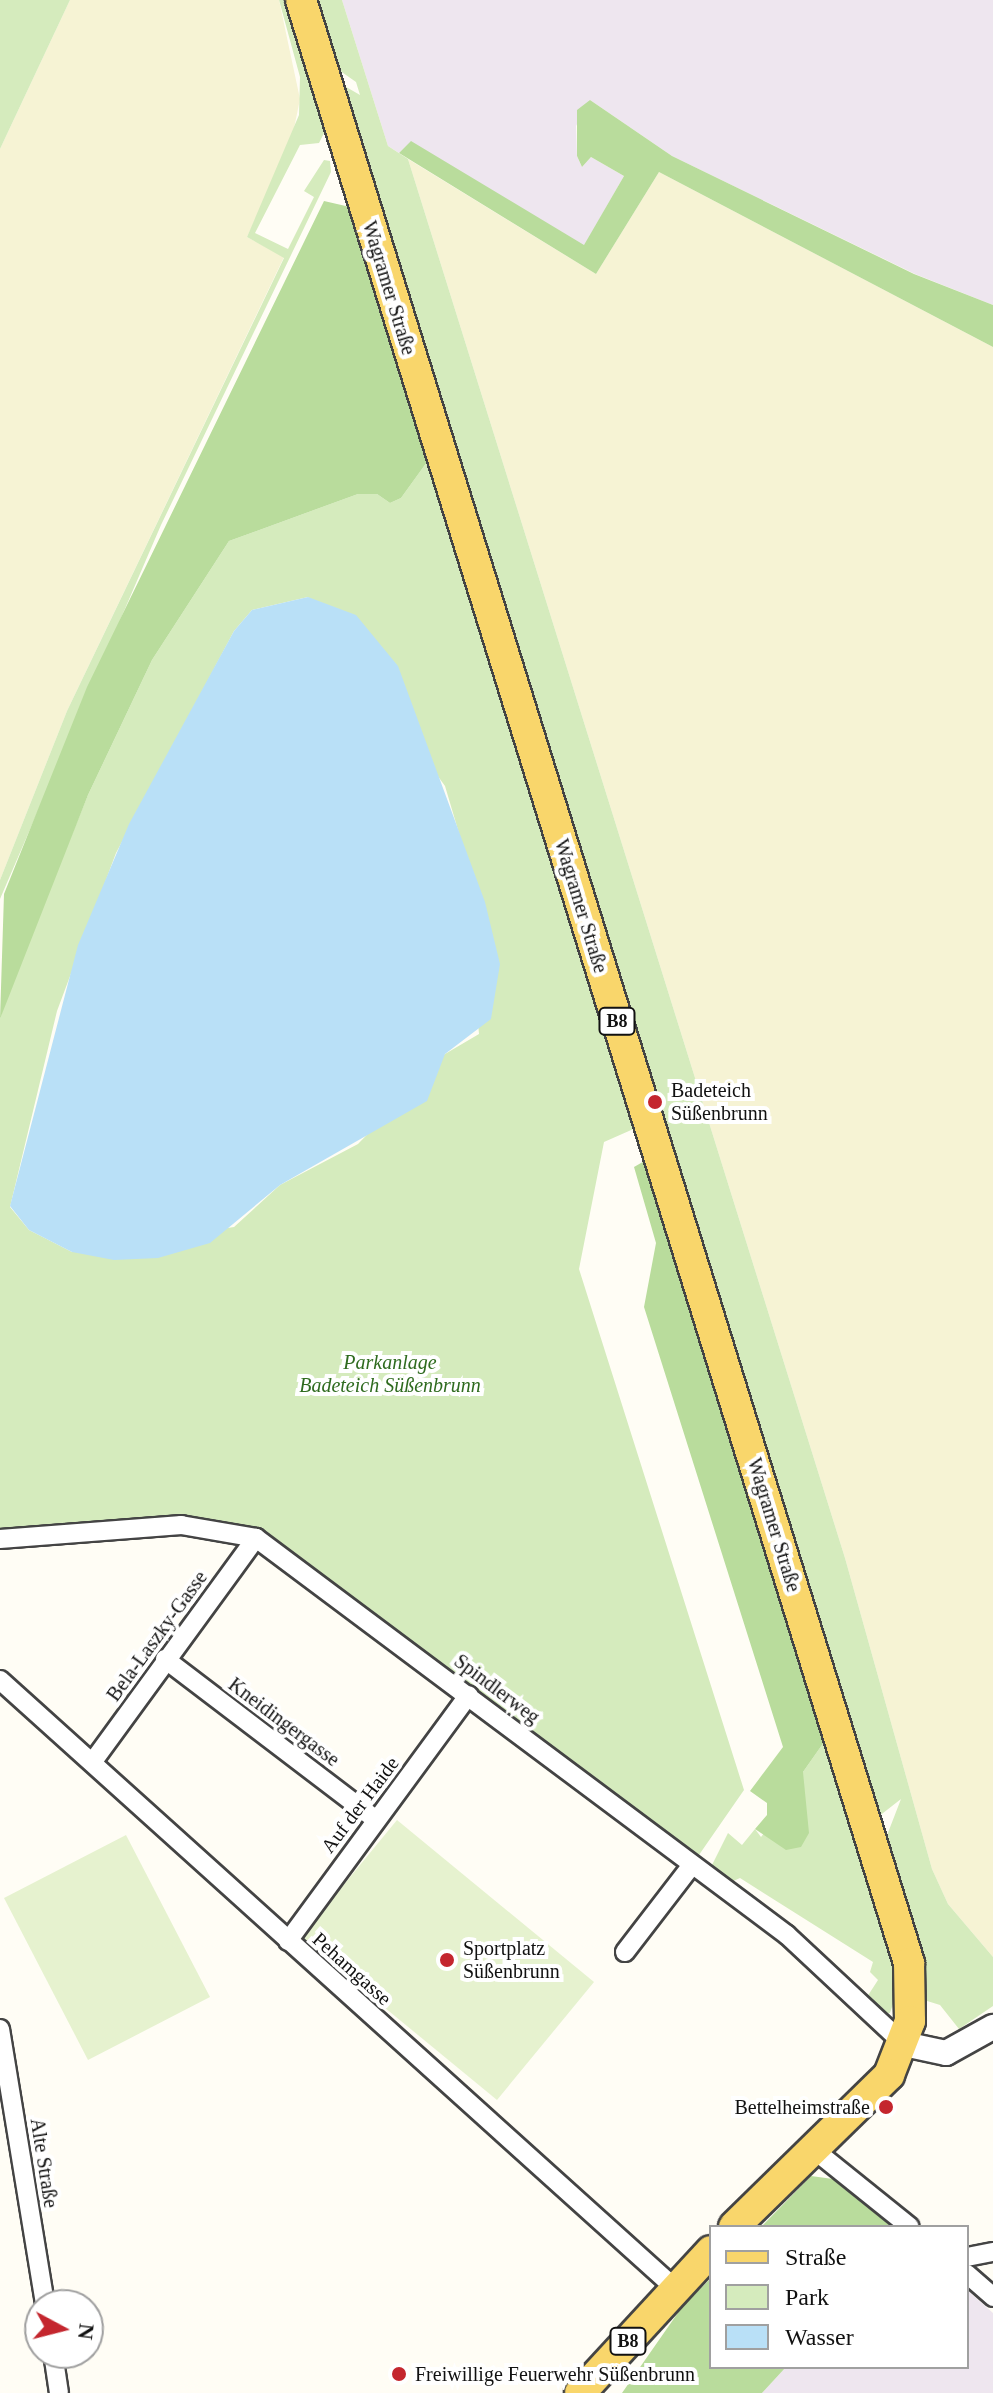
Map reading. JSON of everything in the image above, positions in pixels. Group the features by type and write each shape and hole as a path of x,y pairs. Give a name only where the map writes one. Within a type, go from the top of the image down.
{"main road":[{"name":"Wagramer Straße","path":"301,0 906,1950 912,1999 904,2044"},
{"name":"B8","path":"736,2225 882,2082 904,2044"},
{"name":"B8","path":"580,2393 709,2253"}],"street":[{"name":"Spindlerweg","path":"0,1539 181,1525 256,1538 787,1935 904,2044"},
{"name":"Bela-Laszky-Gasse","path":"94,1760 256,1538"},
{"name":"Kneidingergasse","path":"165,1659 376,1820"},
{"name":"Pehamgasse","path":"0,1680 94,1760 288,1941 676,2289"},
{"name":"Auf der Haide","path":"288,1941 469,1695"},
{"path":"625,1952 692,1865"},
{"path":"904,2044 946,2053 993,2027"},
{"name":"Alte Straße","path":"0,2029 42,2289"},
{"path":"813,2149 908,2225"},
{"path":"969,2257 993,2252"},
{"path":"969,2276 993,2297"},
{"path":"55,2369 59,2393"}],"shaded area":[{"path":"70,0 279,0 300,99 291,143 247,237 284,257 67,711 0,880 0,149"},
{"path":"342,0 993,0 993,305 915,274 672,156 590,100 576,126 577,156 582,167 591,157 624,176 584,246 411,142 399,153 388,146"},
{"path":"408,159 596,274 659,172 993,347 993,1957 948,1904 932,1869 845,1558"},
{"path":"969,2292 993,2313 993,2393 762,2393 784,2369 969,2369"}],"green space":[{"path":"0,0 70,0 0,149"},
{"path":"279,0 289,0 326,129 319,143 300,145 255,233 288,249 314,197 304,191 324,160 330,161 331,172 161,525 0,899 0,880 67,711 284,258 247,237 299,115 300,77"},
{"path":"314,0 342,0 388,146 408,159 845,1558 932,1869 948,1904 993,1957 993,2006 959,2029 940,2005 924,2000 884,1843 901,1799 878,1817 341,84 360,95 356,82 336,68"},
{"path":"590,100 672,156 914,274 993,305 993,347 659,172 596,274 399,153 411,141 584,245 624,176 591,157 582,167 577,156 577,110"},
{"path":"324,201 350,207 427,462 401,498 390,503 377,494 358,494 229,541 152,660 88,795 0,1019 4,894 87,687"},
{"name":"Parkanlage Badeteich Süßenbrunn","path":"427,462 638,1127 604,1142 579,1269 744,1790 692,1865 256,1538 181,1525 0,1539 0,1019 13,979 88,795 152,660 229,541 358,494 377,494 390,503 401,498","holes":["308,597 445,786 461,840 479,1034 445,1054 358,1144 280,1185 234,1227 72,1252 29,1230 10,1207 57,1011 116,853 234,631 252,610"]},
{"path":"648,1159 829,1735 803,1772 809,1833 801,1847 786,1850 755,1829 767,1815 767,1803 750,1791 783,1747 644,1307 656,1243 634,1167"},
{"path":"829,1735 891,1950 896,1995 890,2013 882,2014 867,1997 878,1980 870,1972 873,1962 740,1878 729,1883 711,1867 728,1833 742,1845 755,1829 761,1837 803,1785 803,1772"},
{"name":"Sportplatz Süßenbrunn","path":"397,1820 594,1982 497,2100 300,1938"},
{"path":"126,1835 210,1997 88,2060 4,1898"},
{"path":"811,2176 833,2179 890,2225 763,2225"},
{"path":"709,2280 709,2369 784,2369 762,2393 622,2393 682,2307"}],"water":[{"path":"308,597 356,615 398,666 485,902 500,964 491,1019 445,1054 427,1101 280,1185 210,1243 158,1258 114,1260 72,1252 29,1230 10,1206 78,945 129,824 234,631 252,610"}],"place":[{"name":"Badeteich Süßenbrunn","path":"655,1102"},
{"name":"Sportplatz Süßenbrunn","path":"447,1960"},
{"name":"Bettelheimstraße","path":"886,2107"},
{"name":"Freiwillige Feuerwehr Süßenbrunn","path":"399,2374"}]}
